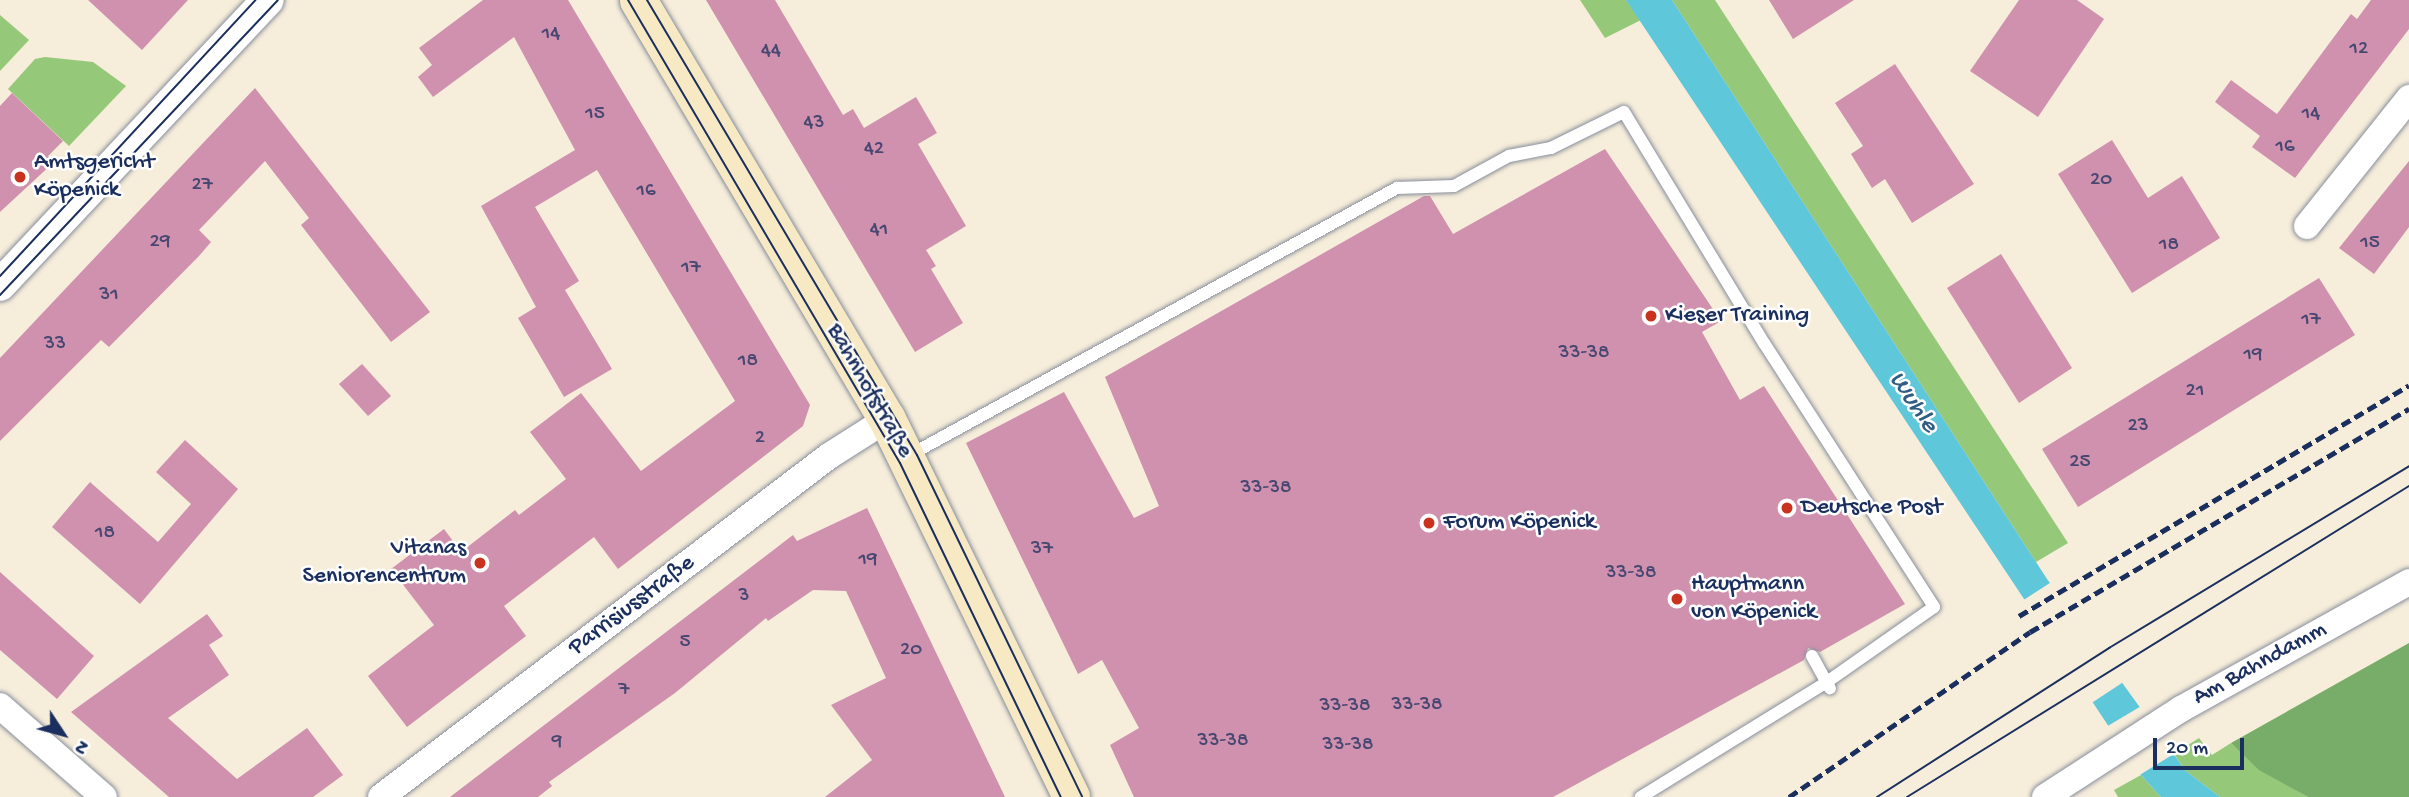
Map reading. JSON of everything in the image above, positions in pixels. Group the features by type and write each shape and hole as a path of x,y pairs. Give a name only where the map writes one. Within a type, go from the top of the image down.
{"main road":[{"name":"Bahnhofstraße","path":"638,0 887,419 1071,797"}],"street":[{"path":"0,285 268,0"},
{"path":"2307,226 2409,98"},
{"name":"Parrisiusstraße","path":"381,797 829,456 887,419"},
{"name":"Am Bahndamm","path":"2045,797 2094,762 2181,709 2409,582"},
{"path":"0,706 104,797"}],"lane":[{"path":"907,456 1397,188 1454,186 1509,156 1551,148 1624,112 1764,343 1934,607 1828,685 1641,797"},
{"path":"1815,661 1828,685"}],"green space":[{"path":"1580,0 1626,0 1641,20 1605,38"},
{"path":"1672,0 1715,0 2068,543 2036,562"},
{"path":"0,15 29,40 0,71"},
{"path":"45,57 93,62 126,86 69,146 8,89 35,59"},
{"path":"2409,643 2409,797 2308,797 2259,770 2231,743"},
{"path":"2199,738 2212,755 2231,743 2259,769 2308,797 2220,797 2186,771 2174,754"},
{"path":"2141,775 2161,797 2118,797 2114,790"}],"water":[{"name":"Wuhle","path":"1626,0 1672,0 2047,579 2186,771 2220,797 2161,797 2141,775"}],"pier":[{"path":"2053,581 2125,681 2090,704 2019,603"},
{"path":"2143,705 2177,752 2138,776 2106,727"}],"building":[{"path":"88,0 188,0 142,50"},
{"path":"483,0 568,0 810,405 803,426 618,569 594,537 504,606 526,636 407,727 368,676 434,625 391,569 444,529 461,552 515,510 519,515 566,479 530,432 581,393 641,471 735,401 597,170 535,207 579,281 565,290 612,369 564,397 518,318 536,307 481,206 575,150 514,37 433,97 418,77 432,65 419,48"},
{"path":"706,0 775,0 843,115 853,109 864,128 916,97 937,133 918,144 966,226 926,250 936,266 931,269 963,323 915,352"},
{"path":"1769,0 1854,0 1793,39"},
{"path":"2019,0 2077,0 2104,19 2038,117 1970,71"},
{"path":"2371,0 2409,0 2409,29 2295,178 2252,147 2260,136 2215,102 2231,80 2277,114 2351,14 2357,19"},
{"path":"1895,64 1974,184 1912,223 1885,179 1872,188 1851,154 1863,146 1835,103"},
{"path":"255,88 430,312 391,342 301,225 309,218 265,161 199,230 211,242 199,256 109,347 101,340 0,441 0,358"},
{"path":"12,93 63,141 48,156 54,162 0,212 0,106"},
{"path":"2112,140 2148,198 2182,176 2220,238 2132,293 2058,174"},
{"name":"Forum Köpenick","path":"1605,149 1721,321 1702,332 1740,400 1764,386 1905,604 1820,652 1808,648 1804,660 1553,797 1134,797 1110,745 1139,728 1102,660 1078,674 966,443 1064,392 1134,518 1159,506 1105,377 1424,196 1430,196 1453,234"},
{"path":"2409,161 2409,227 2374,274 2339,248"},
{"path":"2001,254 2072,368 2019,403 1947,288"},
{"path":"2319,278 2355,335 2078,507 2042,449"},
{"path":"362,364 391,396 368,416 339,384"},
{"path":"185,440 238,489 140,604 52,527 90,482 158,542 191,504 156,472"},
{"path":"867,508 1005,797 825,797 872,760 831,705 886,678 846,591 813,590 768,621 766,618 675,693 549,782 552,786 538,797 450,797 793,535 797,541"},
{"path":"0,572 94,656 57,699 0,650"},
{"path":"207,614 223,636 209,645 229,675 168,718 237,779 307,728 343,775 313,797 169,797 71,712"}],"tram line":[{"path":"0,276 256,0"},
{"path":"0,295 278,0"},
{"path":"628,0 900,463 1061,797"},
{"path":"647,0 917,455 1082,797"},
{"path":"1877,797 2109,648 2409,466"},
{"path":"1907,797 2409,486"}],"railway":[{"path":"2019,616 2409,385"},
{"path":"1789,797 2030,632 2409,409"}],"place":[{"name":"Amtsgericht Köpenick","path":"20,177"},
{"name":"Kieser Training","path":"1651,316"},
{"name":"Deutsche Post","path":"1787,508"},
{"name":"Forum Köpenick","path":"1429,523"},
{"name":"Vitanas Seniorencentrum","path":"480,563"},
{"name":"Hauptmann von Köpenick","path":"1677,599"}]}
